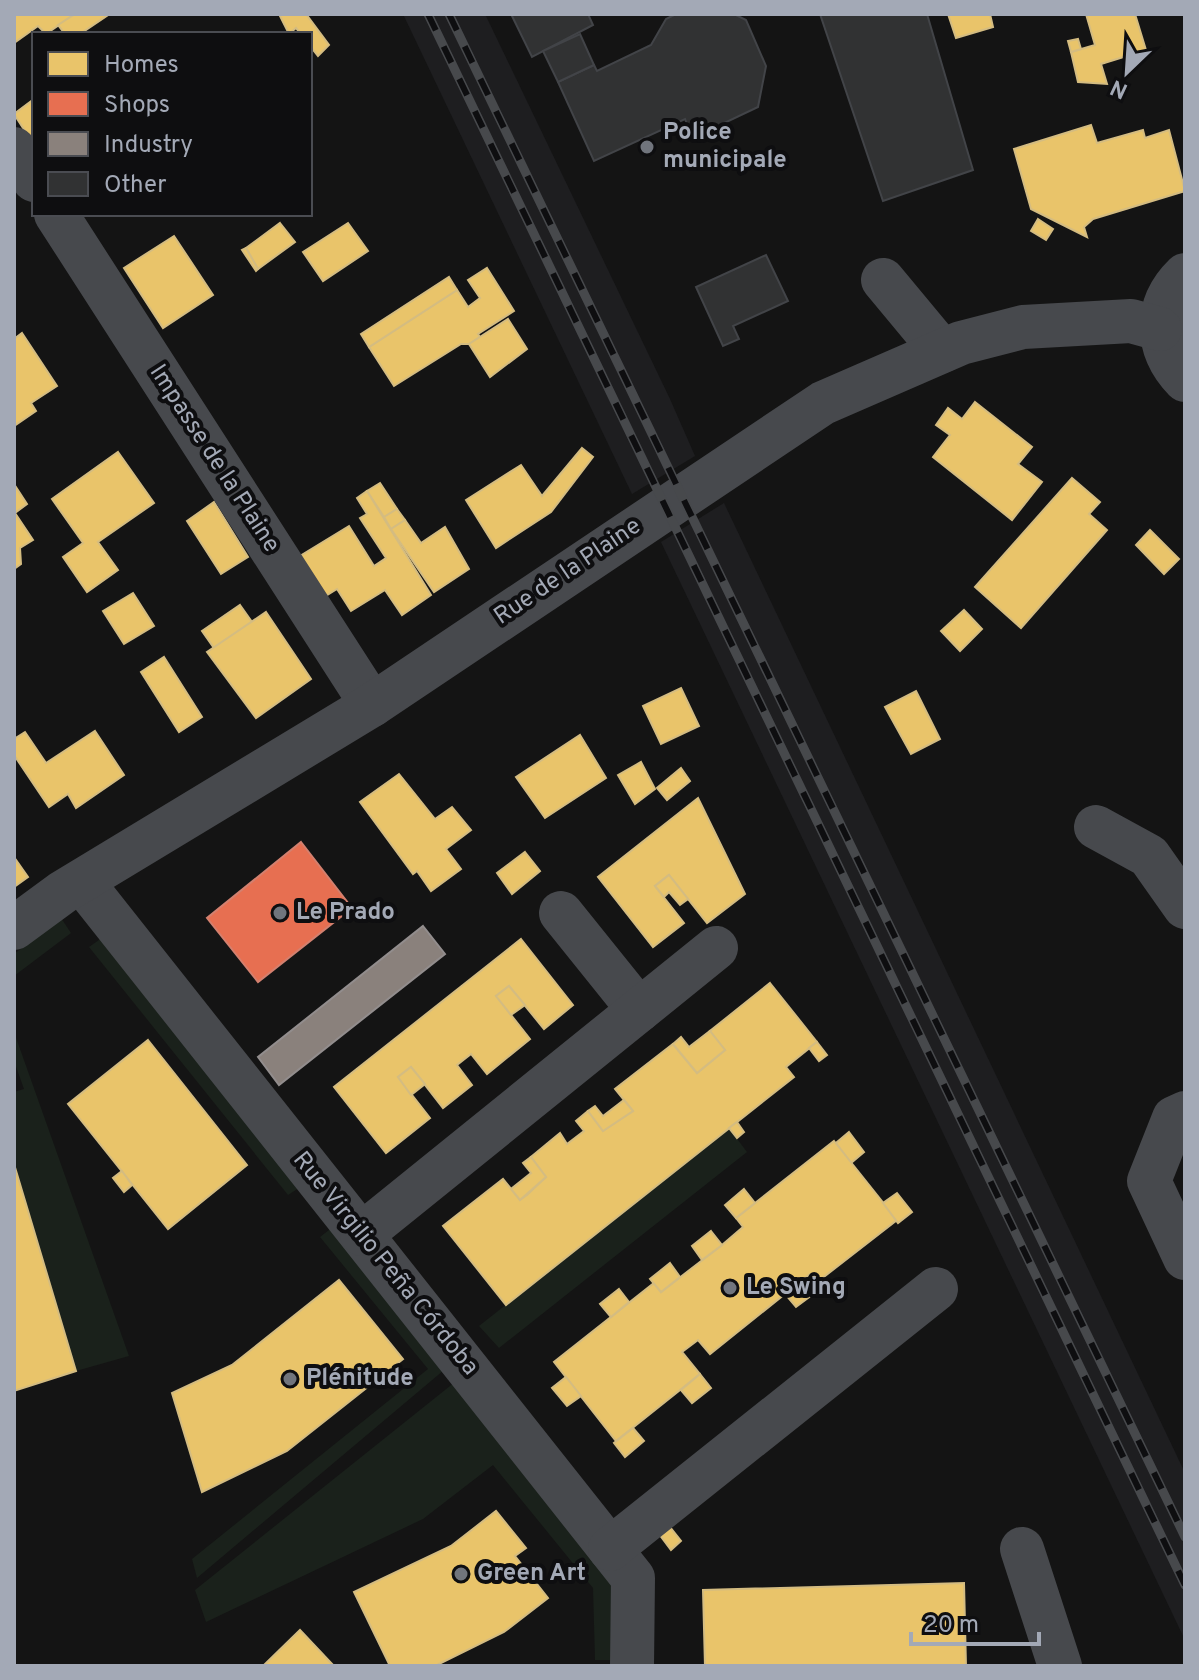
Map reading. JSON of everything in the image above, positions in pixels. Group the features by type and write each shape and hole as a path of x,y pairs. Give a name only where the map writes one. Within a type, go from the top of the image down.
{"street":[{"path":"14,149 32,177"},
{"name":"Impasse de la Plaine","path":"57,216 372,705"},
{"path":"1185,275 1175,285 1164,306 1160,329 1164,349 1173,368 1185,380"},
{"path":"883,280 942,351"},
{"name":"Rue de la Plaine","path":"14,928 82,882 372,705 823,403 942,351 1023,327 1131,321 1160,329"},
{"path":"1096,827 1149,856 1185,907"},
{"name":"Rue Virgilio Peña Córdoba","path":"82,882 633,1578 632,1666"},
{"path":"561,913 639,1010"},
{"path":"362,1234 716,948"},
{"path":"1185,1113 1174,1118 1149,1181 1185,1258"},
{"path":"610,1549 936,1289"},
{"path":"1022,1549 1060,1666"}],"shaded area":[{"path":"403,14 485,14 670,399 695,456 632,494"},
{"path":"724,503 1185,1473 1185,1640 661,542"},
{"path":"61,918 71,933 14,976 14,954"},
{"path":"106,935 305,1184 288,1195 89,947"},
{"path":"14,1032 129,1356 76,1371 14,1164 14,1092 24,1089 14,1061"},
{"path":"729,1128 747,1152 499,1348 479,1326"},
{"path":"338,1223 450,1365 197,1578 192,1559 428,1369 320,1237"},
{"path":"460,1378 615,1569 621,1660 595,1660 593,1588 493,1465 423,1519 206,1622 195,1590"}],"building: Homes":[{"path":"14,14 75,14 49,32 38,26 14,43"},
{"path":"75,14 108,15 83,32 63,32 58,25"},
{"path":"279,14 306,14 329,45 318,56 312,48 312,32 299,32 296,28 288,32"},
{"path":"948,14 990,14 993,27 956,38"},
{"path":"1086,14 1135,14 1146,50 1101,64 1107,84 1078,82 1071,52 1095,45"},
{"path":"1078,39 1081,49 1071,52 1068,41"},
{"path":"32,100 32,142 14,114"},
{"path":"1091,125 1097,143 1143,130 1145,138 1169,130 1185,191 1093,219 1084,227 1087,237 1031,209 1014,149"},
{"path":"1038,219 1053,229 1046,240 1031,231"},
{"path":"280,223 295,242 258,269 246,248"},
{"path":"348,223 368,251 323,281 303,252"},
{"path":"174,236 213,295 163,328 124,268"},
{"path":"246,248 258,269 256,271 242,250"},
{"path":"487,268 514,311 478,334 480,337 469,344 461,344 394,386 369,347 457,290 468,307 480,298 468,280"},
{"path":"449,277 457,290 369,347 361,334"},
{"path":"508,319 527,349 490,377 469,344"},
{"path":"22,333 57,386 31,403 36,411 14,426 14,339"},
{"path":"975,402 1032,447 1018,464 1042,482 1012,520 933,457 950,435 936,425 948,408 962,419"},
{"path":"582,448 593,457 551,512 496,548 466,500 521,465 542,496"},
{"path":"118,452 154,503 98,542 118,570 87,592 63,557 83,543 52,499"},
{"path":"1072,478 1100,502 1089,514 1107,530 1021,628 975,587"},
{"path":"380,483 397,509 384,517 367,491"},
{"path":"14,484 27,504 15,513 33,540 20,548 21,564 14,569"},
{"path":"367,491 431,595 402,615 385,590 351,611 337,589 321,599 295,559 349,526 374,566 386,558 360,518 367,514 357,498"},
{"path":"214,502 248,557 221,574 187,521"},
{"path":"397,509 405,520 391,529 384,517"},
{"path":"405,520 421,543 445,527 469,569 434,592 391,529"},
{"path":"1150,530 1179,559 1164,574 1136,545"},
{"path":"133,593 154,626 124,644 103,611"},
{"path":"240,605 252,622 214,648 202,631"},
{"path":"964,610 982,629 960,651 941,631"},
{"path":"266,612 311,679 256,718 207,652"},
{"path":"164,657 202,717 179,732 141,672"},
{"path":"681,688 699,726 661,744 643,706"},
{"path":"916,691 940,739 911,754 885,707"},
{"path":"95,731 124,775 76,808 68,794 49,807 14,755 14,739 25,732 46,763"},
{"path":"580,735 606,778 545,818 516,777"},
{"path":"641,762 655,789 635,804 618,775"},
{"path":"681,768 690,781 667,800 657,788"},
{"path":"399,774 435,819 452,807 471,830 446,849 461,869 431,891 417,871 413,874 360,802"},
{"path":"698,798 745,894 707,923 669,875 655,886 684,923 653,947 598,877"},
{"path":"525,852 540,871 512,894 497,873"},
{"path":"14,857 28,877 14,887"},
{"path":"669,875 688,899 680,905 669,892 664,897 655,886"},
{"path":"521,939 573,1005 544,1029 509,986 496,996 530,1039 487,1074 471,1054 457,1065 472,1085 443,1108 411,1067 398,1077 430,1118 386,1153 334,1087"},
{"path":"770,983 817,1042 786,1067 794,1077 506,1305 443,1226 503,1179 520,1200 527,1195 546,1177 531,1157 560,1133 567,1144 584,1131 576,1121 588,1111 603,1131 633,1111 615,1089 673,1044 697,1073 725,1050 710,1031"},
{"path":"509,986 525,1005 511,1015 496,996"},
{"path":"710,1031 725,1050 697,1073 673,1044 681,1037 689,1047"},
{"path":"148,1040 247,1165 168,1229 68,1104"},
{"path":"817,1042 827,1055 819,1061 809,1048"},
{"path":"411,1067 425,1084 411,1095 398,1077"},
{"path":"624,1100 633,1111 603,1131 588,1111 595,1106 603,1116"},
{"path":"737,1122 744,1132 737,1138 729,1128"},
{"path":"849,1132 864,1152 851,1163 836,1143"},
{"name":"Le Swing","path":"834,1141 897,1220 816,1283 810,1274 710,1354 698,1340 682,1352 700,1374 616,1441 554,1362 654,1283 661,1292 722,1245 743,1227 736,1218"},
{"path":"531,1157 546,1177 520,1200 511,1189 531,1173 523,1163"},
{"path":"14,1164 76,1371 14,1391"},
{"path":"122,1171 132,1185 124,1192 113,1178"},
{"path":"744,1189 755,1203 736,1218 725,1205"},
{"path":"897,1193 912,1212 898,1223 883,1203"},
{"path":"711,1231 722,1245 702,1260 692,1246"},
{"path":"670,1263 680,1277 661,1292 650,1279"},
{"path":"805,1278 816,1292 796,1307 785,1294"},
{"name":"Plénitude","path":"339,1280 403,1359 287,1451 202,1492 172,1393 232,1365"},
{"path":"619,1289 629,1302 611,1317 600,1304"},
{"path":"700,1374 711,1388 692,1403 681,1390"},
{"path":"566,1377 581,1396 567,1406 552,1388"},
{"path":"633,1428 644,1441 625,1457 614,1443"},
{"name":"Green Art","path":"496,1511 526,1548 515,1556 548,1598 504,1632 435,1666 390,1666 354,1592 451,1546"},
{"path":"666,1522 681,1541 671,1550 656,1530"},
{"path":"964,1583 966,1666 705,1666 703,1590"},
{"path":"300,1630 334,1666 263,1666"}],"building: Shops":[{"name":"Le Prado","path":"301,842 352,908 258,982 207,918"}],"building: Industry":[{"path":"423,926 445,954 279,1085 258,1057"}],"building: Other":[{"path":"511,14 588,14 593,25 532,57"},
{"path":"676,14 734,14 746,20 766,66 758,107 716,127 687,124 685,119 594,161 558,82 594,65 597,71 651,45 666,19"},
{"path":"820,14 927,14 973,170 883,201"},
{"path":"580,34 594,65 558,82 543,51"},
{"path":"766,255 788,301 733,326 739,339 723,346 696,287"}],"railway":[{"path":"428,14 1185,1585"},
{"path":"449,14 1185,1537"}],"place":[{"name":"Police municipale","path":"647,147"},
{"name":"Le Prado","path":"280,913"},
{"name":"Le Swing","path":"730,1288"},
{"name":"Plénitude","path":"290,1379"},
{"name":"Green Art","path":"461,1574"}]}
